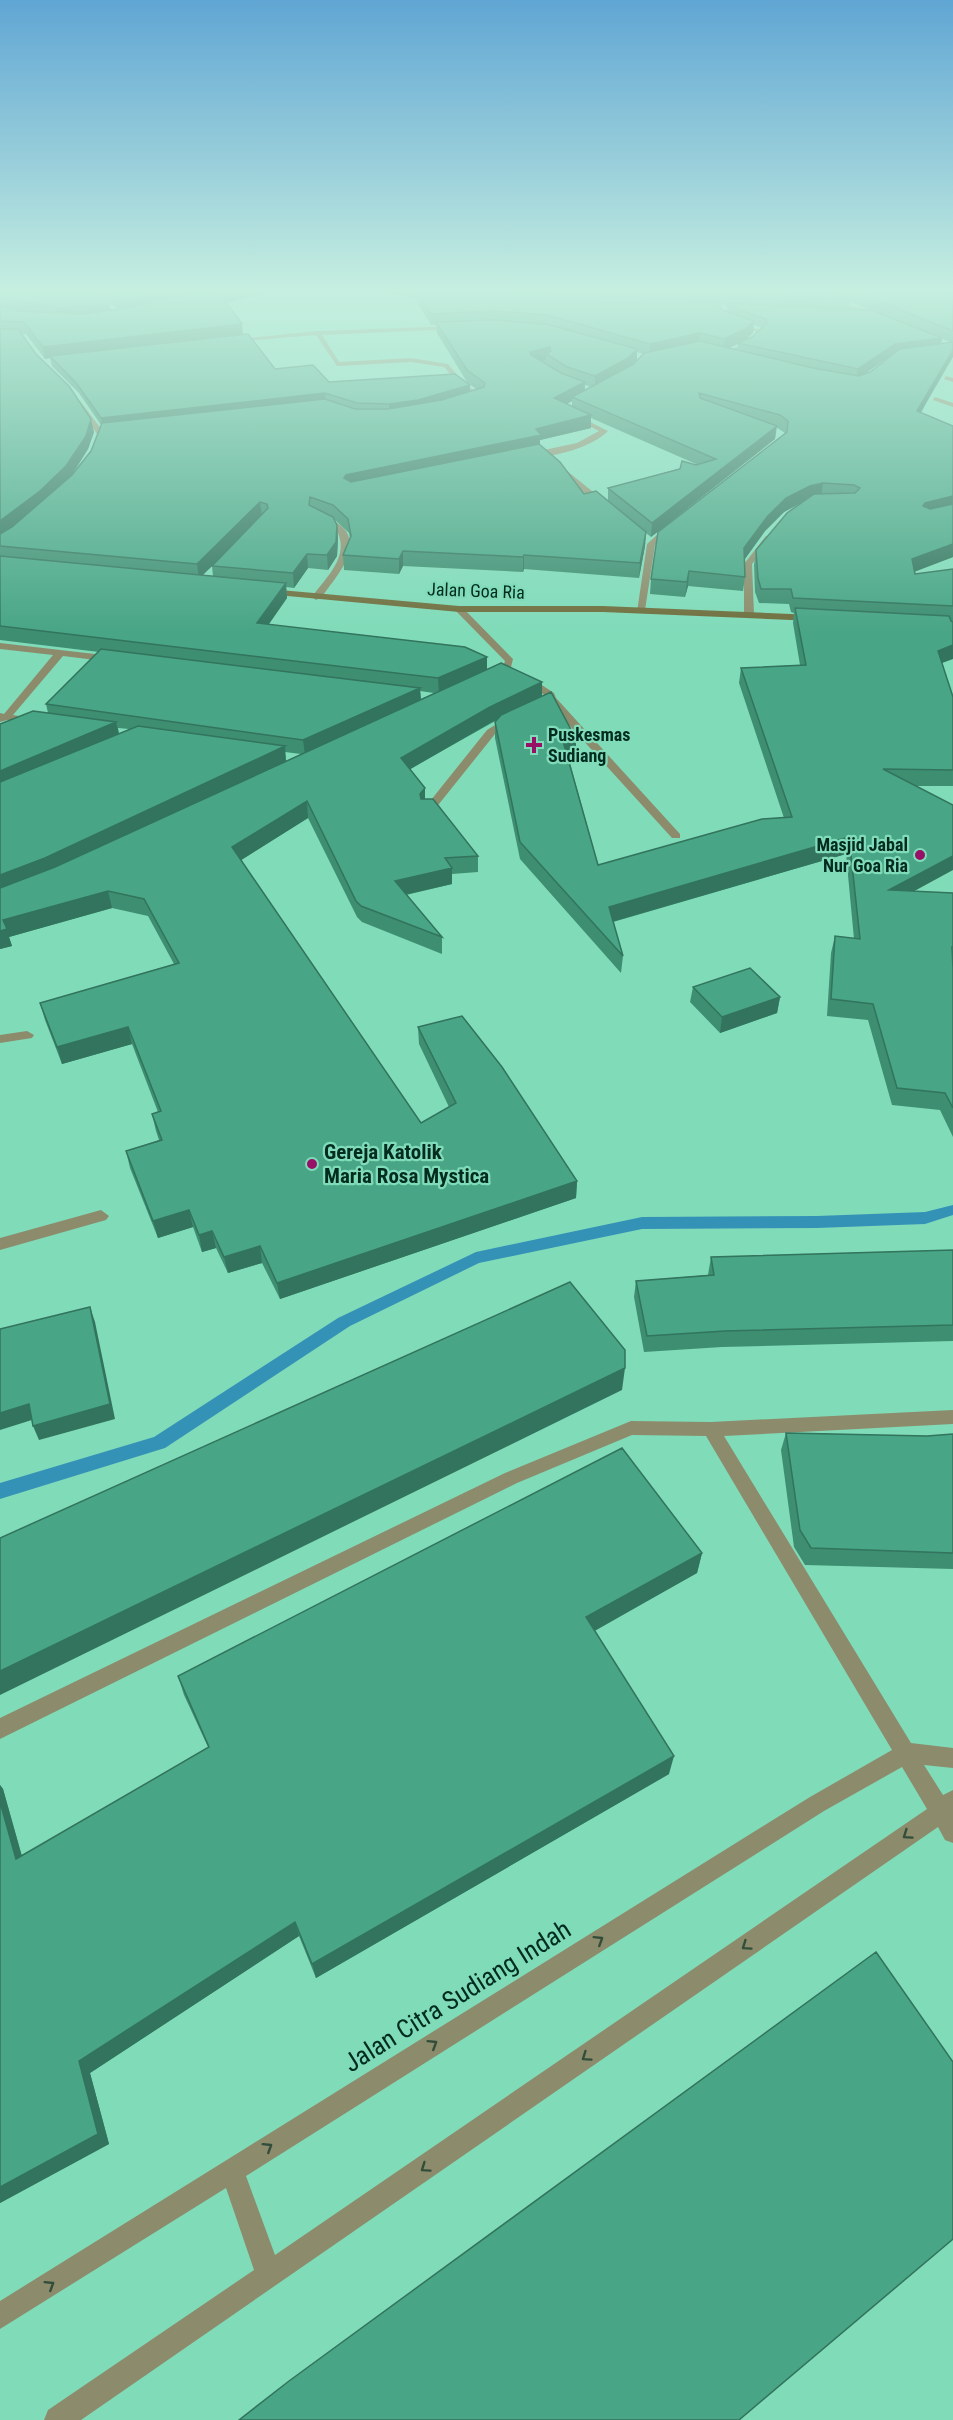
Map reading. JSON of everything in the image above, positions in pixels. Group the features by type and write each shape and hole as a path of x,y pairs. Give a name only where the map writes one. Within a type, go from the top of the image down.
{"main road":[{"name":"Jalan Goa Ria","path":"258,591 459,609 640,610 820,618"}],"street":[{"path":"81,406 100,436 130,430"},
{"path":"518,458 578,445 600,437 604,431 568,413"},
{"path":"541,453 610,511"},
{"path":"314,515 339,527 347,547 345,559 316,597"},
{"path":"640,610 651,544 677,522"},
{"path":"749,614 748,564 778,526"},
{"path":"643,537 651,544"},
{"path":"459,609 510,661 508,666 478,682"},
{"path":"0,646 120,660"},
{"path":"2,717 61,652"},
{"path":"508,666 551,695 550,699 676,836"},
{"path":"427,812 495,728 550,699"},
{"path":"2,717 50,723"},
{"path":"0,1039 27,1035"},
{"path":"0,1244 101,1216"},
{"path":"0,1729 511,1478 631,1428 711,1429 953,1417"},
{"path":"58,2420 949,1815 906,1753 711,1429"},
{"path":"906,1753 953,1758"},
{"name":"Jalan Citra Sudiang Indah","path":"0,2316 817,1804 906,1753"},
{"path":"232,2170 269,2275"}],"building":[{"path":"0,406 82,406 91,419 86,436 66,466 40,491 0,521"},
{"path":"92,406 209,406 101,418"},
{"path":"261,406 346,406 355,409 388,409 406,406 571,406 591,415 536,429 541,435 346,475 344,478 351,482 539,444 560,462 584,494 596,491 646,532 640,563 524,555 523,557 403,551 399,559 343,555 351,536 348,519 333,505 310,497 309,505 333,517 337,525 336,542 327,555 307,554 293,573 212,566 268,508 267,504 260,502 197,564 0,546 0,534 12,527 72,475 91,451 102,423"},
{"path":"593,406 722,406 777,426 652,523 608,488 680,469 682,461 696,465 716,459"},
{"path":"747,406 920,406 917,411 953,426 953,496 925,503 923,506 930,509 953,504 953,544 912,559 915,574 953,569 953,606 793,598 791,589 761,589 756,550 787,513 814,494 855,493 860,488 854,485 823,483 810,486 786,498 767,517 744,548 745,577 689,571 687,582 651,579 658,532 787,432 788,421 780,415"},
{"path":"0,556 286,583 257,623 465,647 487,657 438,678 0,626"},
{"path":"795,608 949,616 953,622 953,645 938,651 953,697 953,770 883,769 953,805 953,856 889,890 953,893 953,1108 945,1093 897,1088 873,1004 831,999 835,936 860,939 849,837 609,907 623,956 520,842 495,722 501,715 551,692 576,739 563,741 598,865 762,819 792,817 741,668 806,665"},
{"path":"101,649 420,688 303,740 46,704"},
{"path":"501,663 542,682 490,707 401,758 425,788 420,794 421,799 433,799 478,856 445,858 452,868 395,881 442,937 361,906 356,901 307,801 232,847 421,1123 456,1103 418,1027 462,1016 502,1067 577,1181 277,1283 260,1246 224,1257 212,1231 199,1235 189,1210 153,1221 126,1151 162,1140 152,1114 161,1111 128,1027 57,1047 40,1003 179,963 144,899 108,891 3,920 7,929 0,931 0,888 55,867"},
{"path":"33,711 116,722 0,771 0,724"},
{"path":"138,726 285,746 45,858 0,875 0,782"},
{"path":"750,968 780,997 722,1017 693,987"},
{"path":"953,1250 953,1325 725,1331 647,1336 636,1281 714,1275 711,1257"},
{"path":"570,1282 625,1350 625,1368 0,1671 0,1538"},
{"path":"90,1307 110,1404 33,1426 29,1404 0,1413 0,1329"},
{"path":"786,1433 927,1436 953,1434 953,1553 811,1548 800,1530"},
{"path":"622,1448 702,1553 586,1617 674,1756 312,1964 295,1922 79,2061 98,2134 0,2187 0,1802 16,1859 209,1747 178,1676"},
{"path":"876,1952 953,2062 953,2239 739,2420 239,2420 289,2381"}],"waterway":[{"path":"0,1491 159,1443 344,1322 476,1258 642,1223 817,1222 925,1218 953,1210"}],"place":[{"name":"Puskesmas Sudiang","path":"534,745"},
{"name":"Masjid Jabal Nur Goa Ria","path":"920,855"},
{"name":"Gereja Katolik Maria Rosa Mystica","path":"312,1164"}]}
